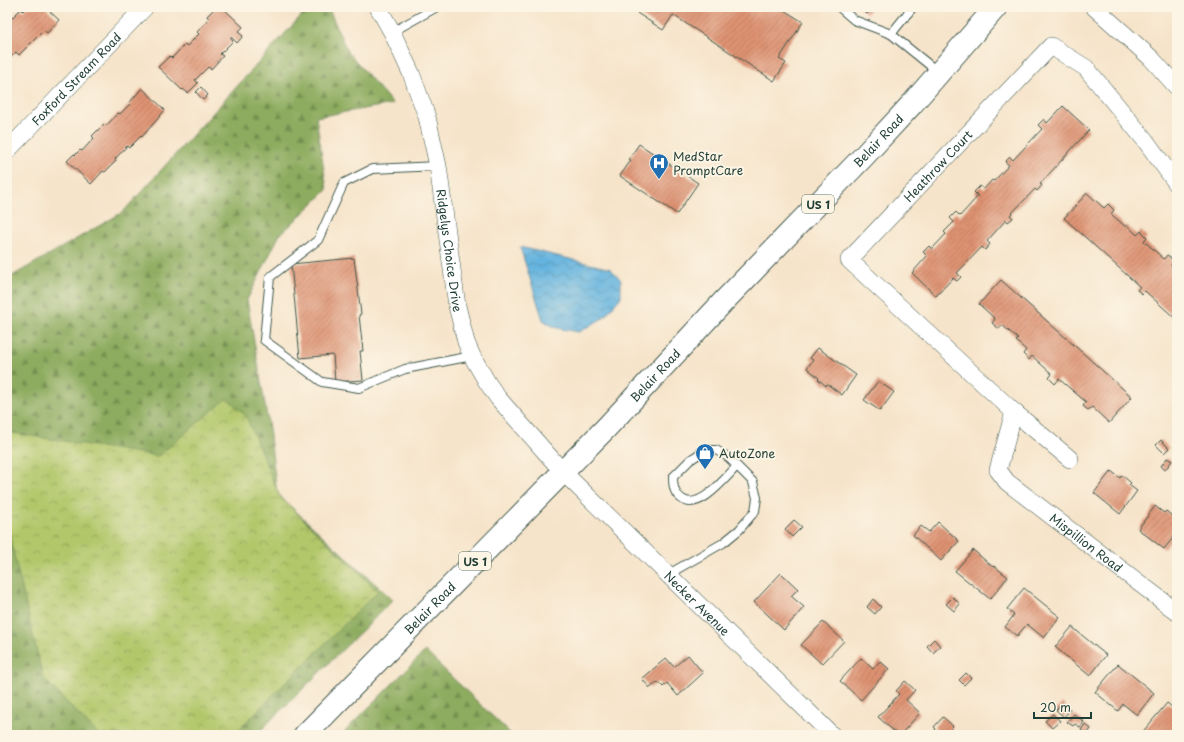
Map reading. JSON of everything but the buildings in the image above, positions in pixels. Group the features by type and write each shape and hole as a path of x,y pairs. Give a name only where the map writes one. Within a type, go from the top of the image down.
{"highway":[{"name":"Belair Road","path":"305,735 607,427 728,296 863,158 996,7"}],"street":[{"name":"Foxford Stream Road","path":"7,151 145,7"},
{"name":"Ridgelys Choice Drive","path":"378,7 392,32 411,73 428,117 438,166 457,306 461,326 472,356 498,398 562,472"},
{"path":"1094,7 1151,58 1177,87"},
{"name":"Heathrow Court","path":"1070,459 1014,412 849,260 1051,46 1086,68 1145,140 1177,184"},
{"name":"Mispillion Road","path":"1014,412 998,470 1007,482 1177,612"},
{"name":"Necker Avenue","path":"562,472 832,735"}],"lane":[{"path":"392,32 436,7"},
{"path":"839,7 854,20 891,34 938,73"},
{"path":"891,34 913,7"},
{"path":"438,166 372,169 344,183 318,240 270,277 264,340 322,382 359,388 404,369 472,356"},
{"path":"667,575 723,543 739,530 755,511 757,498 752,482 737,466 728,457 716,450 705,450 690,460 673,477 673,486 677,496 686,502 696,501 709,494 737,466"}],"green space":[{"path":"309,7 328,7 347,51 393,104 316,117 327,190 279,236 247,300 269,428 277,494 393,600 256,735 7,735 7,279 123,212"},
{"path":"227,398 246,416 280,497 378,591 233,735 99,735 43,678 7,525 7,432 158,456"},
{"path":"425,651 512,735 341,735"}],"water":[{"path":"520,247 611,269 621,280 621,297 603,318 579,332 556,328 543,320"}],"place":[{"name":"MedStar PromptCare","path":"659,180"},
{"name":"AutoZone","path":"705,470"}]}
